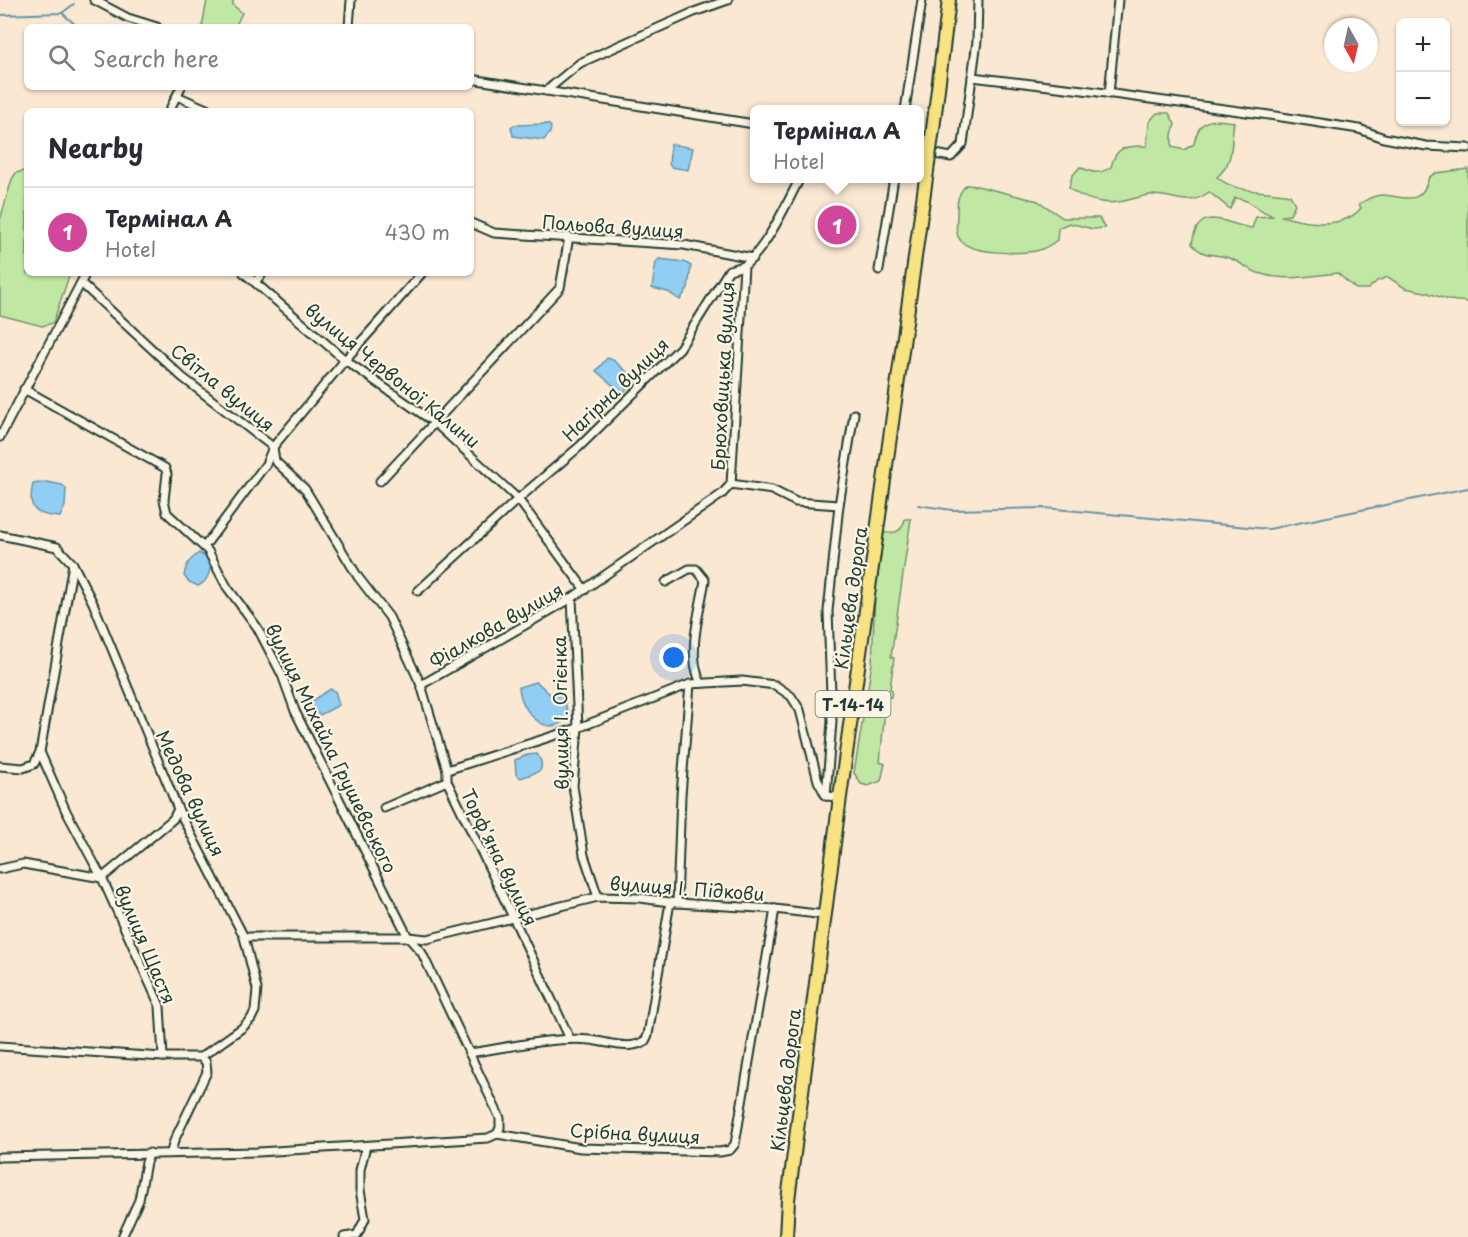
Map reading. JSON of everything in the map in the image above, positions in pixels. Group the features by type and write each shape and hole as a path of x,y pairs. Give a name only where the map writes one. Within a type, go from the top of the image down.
{"highway":[{"name":"Кільцева дорога","path":"786,1237 788,1200 840,796 949,0"}],"street":[{"path":"94,0 128,18 147,24"},
{"path":"349,24 351,0"},
{"path":"546,91 580,63 694,12 728,0"},
{"path":"906,105 922,0"},
{"path":"924,152 951,157 963,144 977,41 978,0"},
{"path":"1109,94 1118,0"},
{"path":"972,77 1359,129 1384,138 1425,146 1468,148"},
{"path":"474,79 750,123"},
{"path":"171,108 180,90"},
{"path":"177,96 205,108"},
{"name":"Брюховицька вулиця","path":"731,484 744,266 753,258 783,211 797,183"},
{"path":"879,270 893,183"},
{"name":"Польова вулиця","path":"474,224 494,233 691,246 753,258"},
{"path":"380,481 560,288 569,237"},
{"name":"Нагірна вулиця","path":"418,591 518,499 579,447 680,348 729,270 744,266"},
{"path":"0,437 84,276"},
{"name":"вулиця Червоної Калини","path":"248,276 345,360 435,423 518,499 585,590"},
{"path":"255,282 260,276"},
{"path":"204,547 267,464 273,447 345,360 419,276"},
{"name":"Світла вулиця","path":"81,283 182,377 273,447 275,461 305,489 358,577 389,617"},
{"name":"вулиця Михайла Грушевського","path":"24,389 165,468 167,474 164,500 167,513 208,551 227,587 257,627 282,675 295,711 408,937 422,953 500,1118 500,1128 497,1134"},
{"path":"826,796 832,722 828,610 839,506 854,414"},
{"path":"731,484 772,490 796,502 839,506"},
{"name":"Фіалкова вулиця","path":"421,685 585,590 722,494 731,484"},
{"name":"Медова вулиця","path":"0,535 57,547 73,564 93,603 178,809 244,937 257,989 255,1011 242,1028 201,1057"},
{"path":"0,766 28,767 34,764 40,752 73,564"},
{"path":"666,582 689,569 696,569 705,580 693,657 695,671 701,682"},
{"name":"вулиця І. Огієнка","path":"572,598 578,728 573,786 584,855 598,897"},
{"name":"Торф'яна вулиця","path":"389,617 421,685 447,770 447,781 570,1039"},
{"path":"447,770 578,728 690,684 742,681 775,685 791,696 800,710 818,781 826,796"},
{"path":"469,1053 570,1039 630,1046 639,1045 645,1041 673,903 690,684"},
{"name":"вулиця Щастя","path":"40,752 66,810 102,878 160,1006 163,1057"},
{"path":"384,808 447,781"},
{"path":"826,796 840,796"},
{"path":"0,869 23,864 102,878 173,819 178,809"},
{"name":"вулиця І. Підкови","path":"244,937 427,939 598,897 640,898 673,903 775,909 825,915"},
{"name":"Срібна вулиця","path":"0,1157 258,1152 488,1138 497,1134 581,1148 720,1152 730,1150 735,1144 775,909"},
{"path":"0,1046 163,1057 201,1057 206,1062 207,1071 171,1152"},
{"path":"344,1237 357,1235 365,1219 360,1190 360,1170 366,1146"},
{"path":"122,1237 139,1200 146,1162 150,1153"}],"green space":[{"path":"207,0 233,0 233,5 242,13 236,24 203,24"},
{"path":"1157,113 1169,113 1175,124 1172,147 1184,150 1194,144 1196,135 1203,124 1219,120 1234,122 1229,159 1217,177 1242,189 1290,195 1295,204 1290,215 1281,216 1301,221 1323,223 1344,220 1361,208 1359,204 1373,197 1382,195 1416,197 1426,187 1429,177 1436,173 1468,169 1468,302 1449,300 1405,288 1388,277 1377,281 1368,289 1356,289 1337,273 1297,278 1268,276 1237,261 1197,249 1192,244 1195,231 1200,223 1207,220 1215,219 1252,228 1256,217 1274,216 1241,199 1235,198 1230,209 1209,192 1194,200 1150,195 1112,203 1085,198 1069,188 1072,176 1080,167 1092,172 1100,172 1111,167 1116,154 1123,148 1147,146 1149,122"},
{"path":"24,171 24,276 69,276 53,323 42,326 0,315 0,220 12,179 16,173"},
{"path":"966,185 1038,201 1063,218 1099,218 1105,228 1093,229 1069,223 1058,228 1057,240 1036,251 1009,253 977,249 962,242 957,233 958,199"},
{"path":"905,519 911,519 891,657 894,658 890,689 892,690 891,697 886,698 880,762 885,764 881,781 868,786 861,784 854,773 872,663 875,594 884,533 898,531"}],"water":[{"path":"548,124 551,127 550,133 544,140 513,136 511,127 514,125"},
{"path":"671,144 693,148 688,170 671,167 669,164"},
{"path":"659,259 684,262 691,266 688,288 680,300 668,292 652,288 656,262"},
{"path":"607,358 613,360 634,378 634,382 622,393 596,371"},
{"path":"47,482 66,488 65,506 60,517 39,513 32,505 33,484"},
{"path":"199,553 211,564 209,574 198,586 189,582 184,576 188,563"},
{"path":"535,682 552,696 559,694 564,699 569,717 561,724 544,725 529,713 524,705 519,687"},
{"path":"330,689 335,691 339,705 320,715 315,712 311,702"},
{"path":"537,754 541,762 540,771 521,778 516,774 515,760"}],"waterway":[{"path":"0,15 62,13 74,4"},
{"path":"62,13 75,24"},
{"path":"918,505 952,510 1045,508 1269,529 1468,488"}],"place":[{"name":"Термінал А","path":"837,225"}]}
